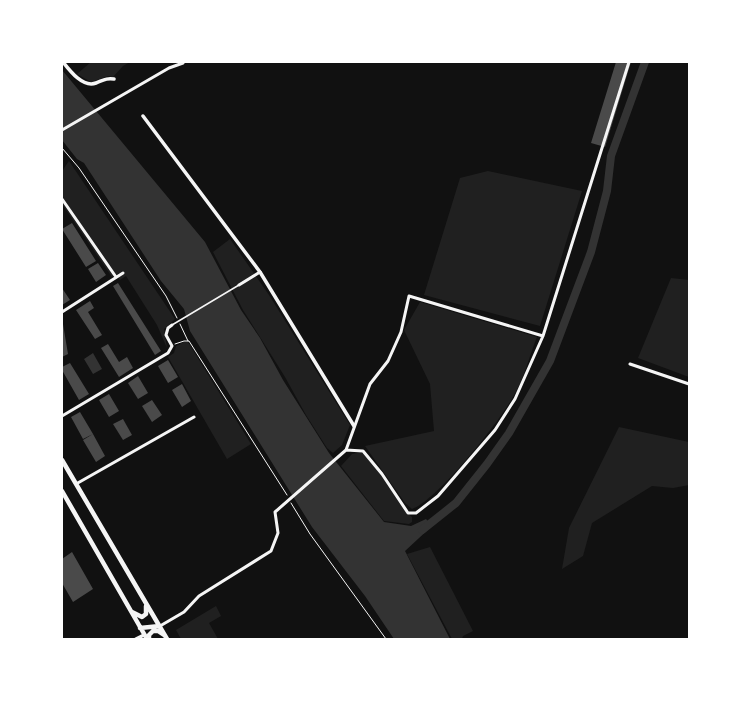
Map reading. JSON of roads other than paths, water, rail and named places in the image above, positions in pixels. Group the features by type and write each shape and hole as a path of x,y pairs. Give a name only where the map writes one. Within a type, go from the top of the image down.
{"main road":[{"path":"62,460 166,637"},
{"path":"62,491 129,610 147,638 150,633 156,630 166,637"},
{"path":"129,610 138,616 144,616 147,611 145,601"},
{"path":"140,628 160,626"}],"street":[{"path":"64,62 76,77 89,83 95,83 108,78 114,79"},
{"path":"346,450 363,451 382,474 408,513 416,513 438,496 495,430 515,399 543,336 629,62"},
{"path":"62,130 169,68 183,63"},
{"path":"143,116 260,272 354,426"},
{"path":"62,199 116,277"},
{"path":"239,285 260,272"},
{"path":"62,312 123,273"},
{"path":"160,626 184,612 199,596 271,551 278,533 275,512 346,450 370,384 388,361 401,332 409,296 543,336"},
{"path":"62,416 168,353 172,346 166,335 168,328 172,325"},
{"path":"165,350 168,353"},
{"path":"630,364 689,384"},
{"path":"76,484 194,417"},
{"path":"136,639 147,638"}],"lane":[{"path":"172,325 239,285"}],"waterway":[{"path":"422,530 456,503 487,464 509,433 550,361 591,252 607,191 611,156 645,62"}]}
